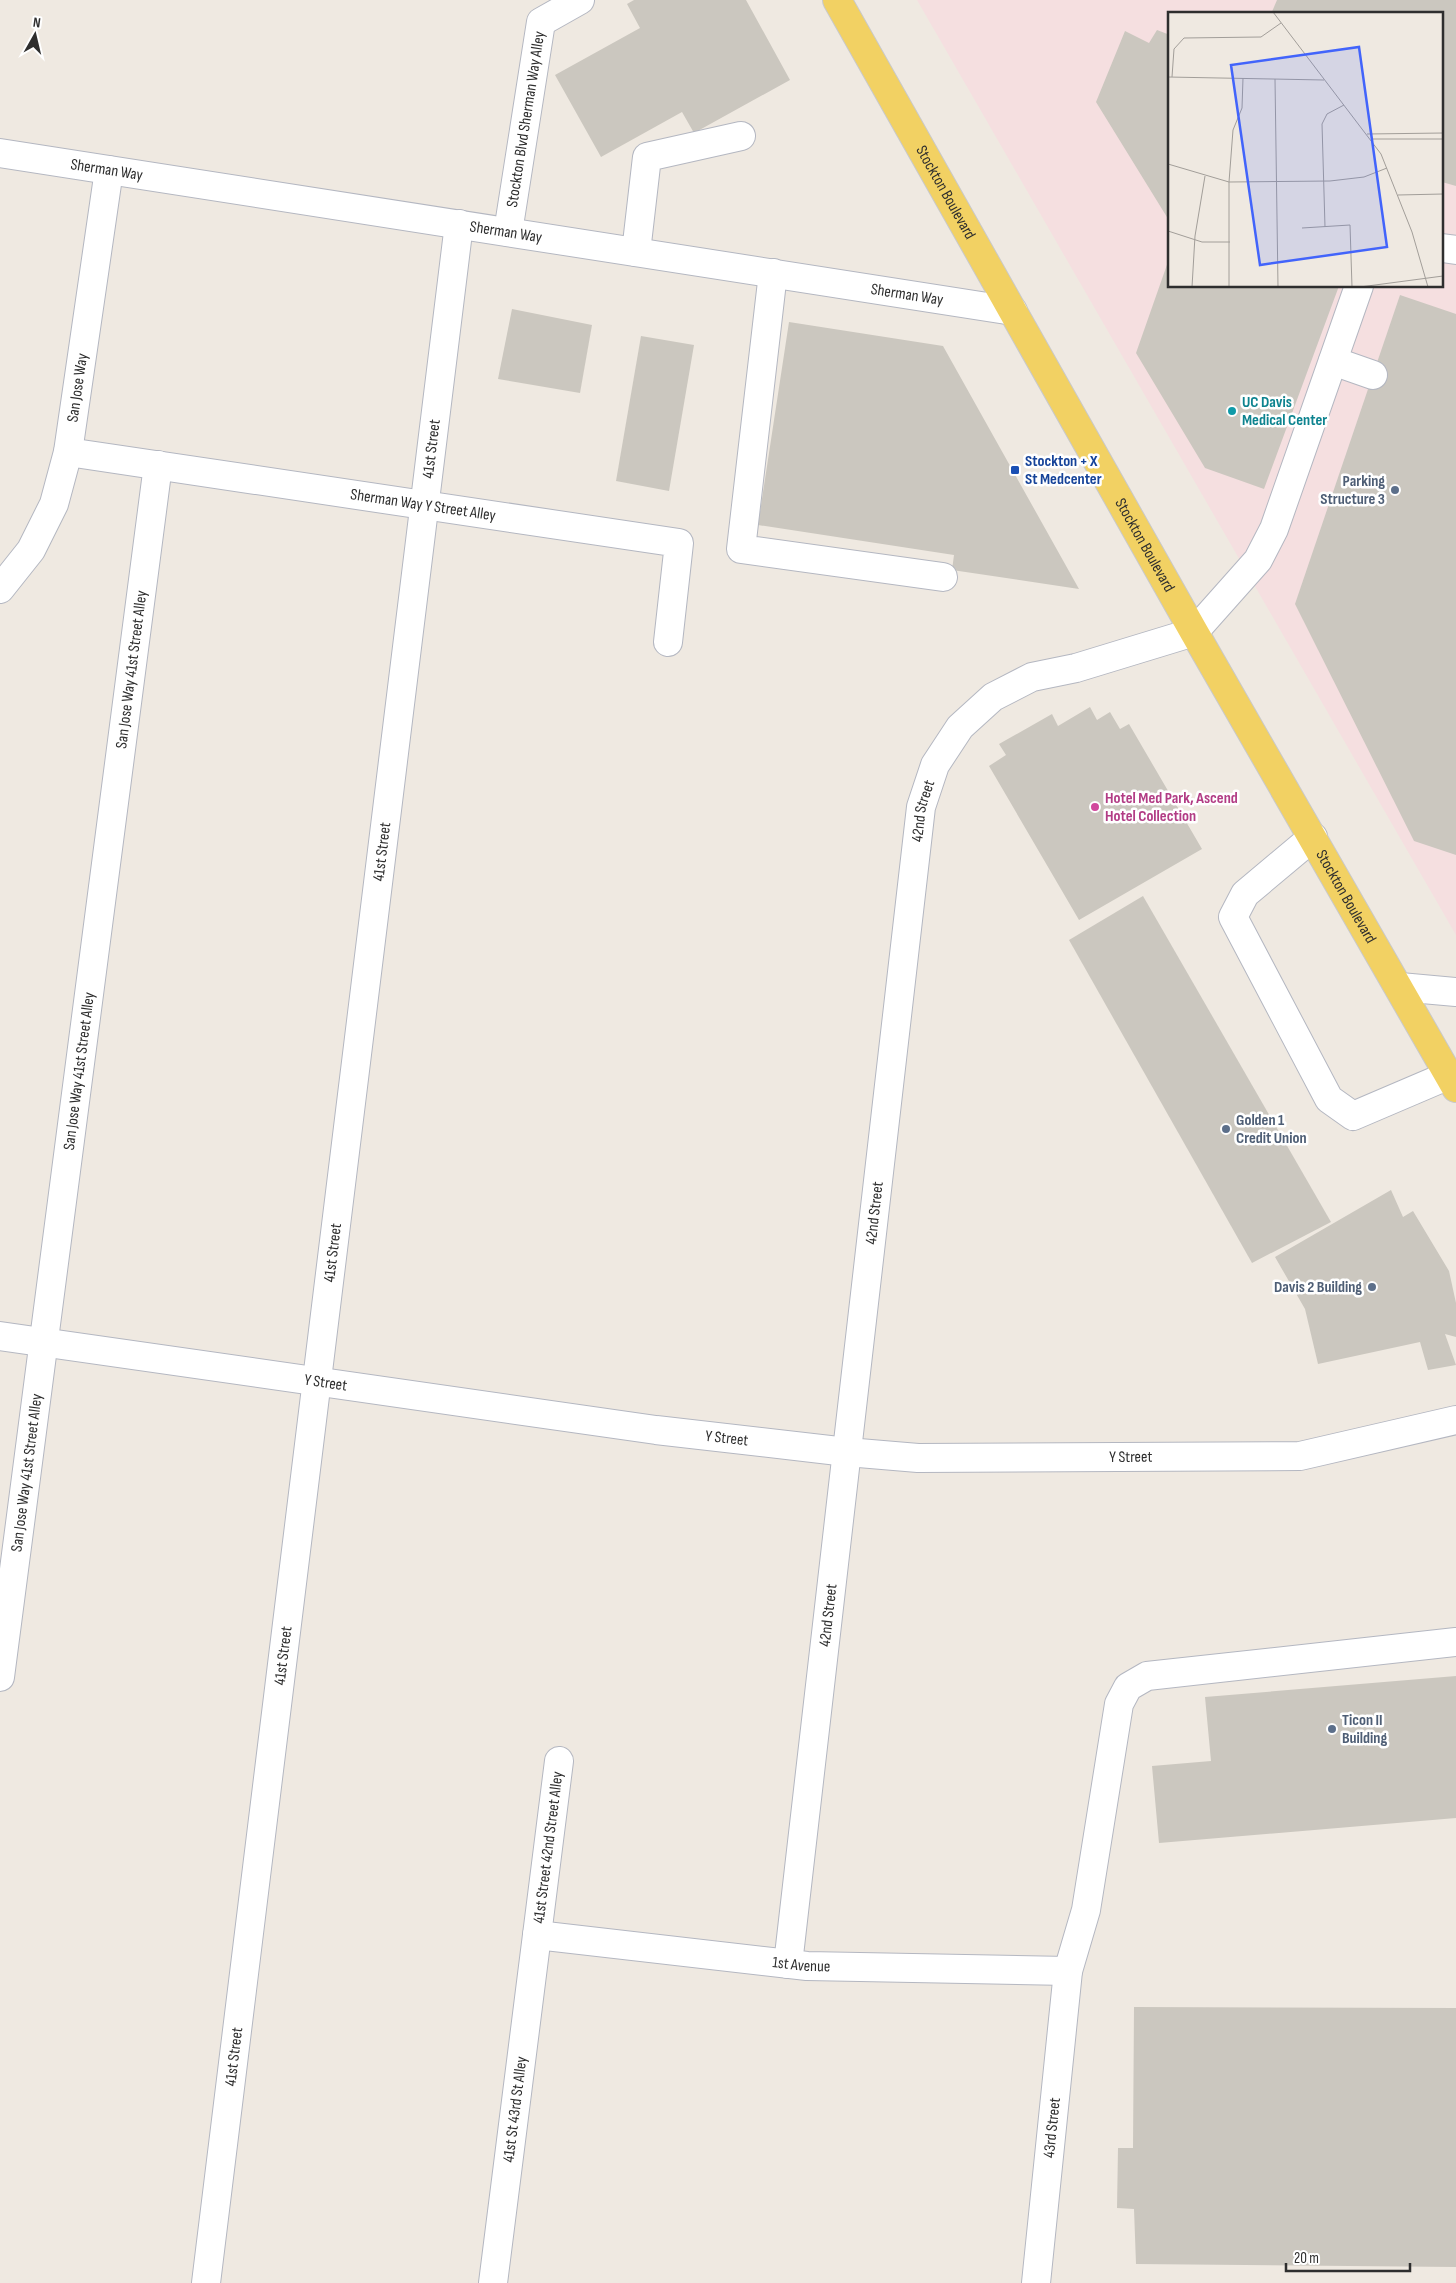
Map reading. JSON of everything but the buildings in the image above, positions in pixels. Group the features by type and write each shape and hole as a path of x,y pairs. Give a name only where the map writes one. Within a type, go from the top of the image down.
{"main road":[{"name":"Stockton Boulevard","path":"838,0 1194,632 1400,988 1450,1068"}],"street":[{"name":"Stockton Blvd Sherman Way Alley","path":"508,232 541,22 562,4"},
{"path":"636,252 647,158 741,136"},
{"name":"Sherman Way","path":"0,153 1013,310"},
{"name":"San Jose Way","path":"0,589 31,550 54,504 68,452 110,170"},
{"name":"41st Street","path":"206,2283 459,224"},
{"path":"773,273 741,549 943,577"},
{"path":"1194,632 1258,560 1270,537 1358,288"},
{"path":"1334,361 1373,375"},
{"name":"Sherman Way Y Street Alley","path":"68,452 679,542 668,642"},
{"name":"San Jose Way 41st Street Alley","path":"0,1677 158,465"},
{"name":"42nd Street","path":"788,1964 921,807 935,765 960,727 993,697 1032,677 1076,668 1194,632"},
{"path":"1312,837 1246,894 1234,918 1329,1099 1353,1116 1450,1068"},
{"path":"1400,988 1456,992"},
{"name":"Y Street","path":"0,1336 656,1430 847,1452 918,1458 1300,1456 1456,1420"},
{"name":"43rd Street","path":"1036,2283 1068,1971 1086,1910 1119,1704 1128,1687 1147,1676 1456,1642"},
{"name":"41st Street 42nd Street Alley","path":"537,1935 559,1761"},
{"name":"1st Avenue","path":"537,1935 807,1966 1068,1971"},
{"name":"41st St 43rd St Alley","path":"493,2283 537,1935"}],"shaded area":[{"path":"917,0 1456,0 1456,935"}],"place":[{"name":"UC Davis Medical Center","path":"1232,411"},
{"name":"Stockton + X St Medcenter","path":"1015,470"},
{"name":"Parking Structure 3","path":"1395,490"},
{"name":"Hotel Med Park, Ascend Hotel Collection","path":"1095,807"},
{"name":"Golden 1 Credit Union","path":"1226,1129"},
{"name":"Davis 2 Building","path":"1372,1287"},
{"name":"Ticon II Building","path":"1332,1729"}]}
